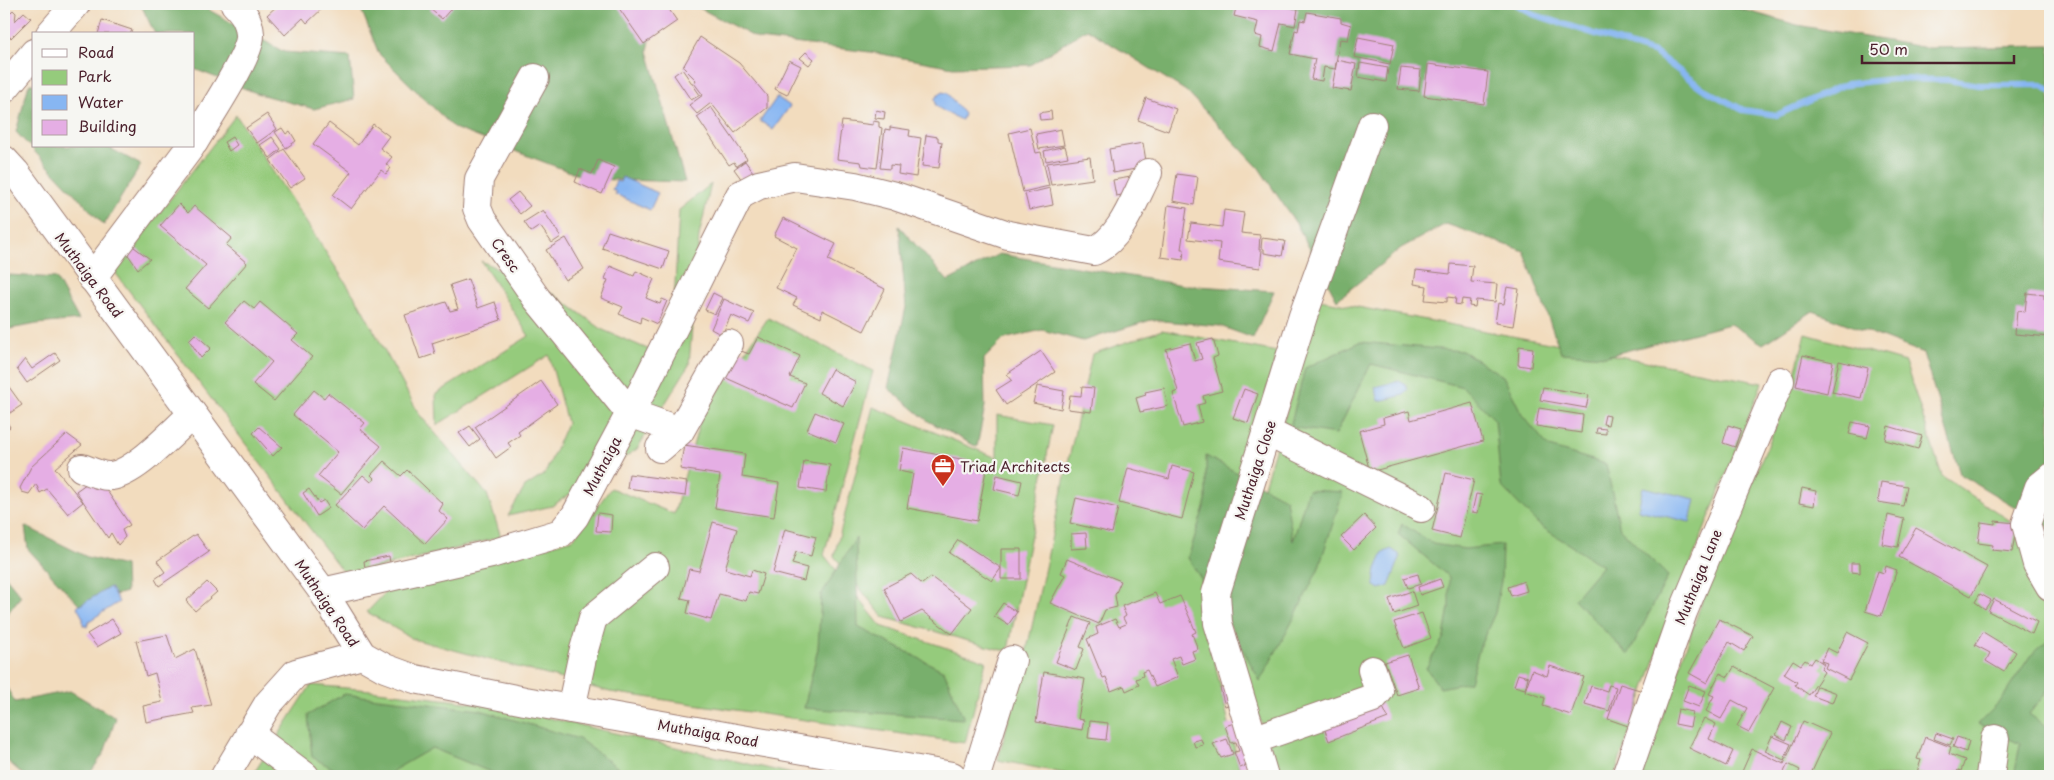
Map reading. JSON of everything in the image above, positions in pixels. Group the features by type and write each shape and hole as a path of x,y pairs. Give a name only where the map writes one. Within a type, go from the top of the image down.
{"street":[{"path":"52,32 76,4"},
{"path":"195,140 241,62 251,36 246,15 235,4"},
{"path":"4,90 32,55"},
{"name":"Cresc","path":"535,78 479,179 476,195 477,208 482,220 537,299 630,413"},
{"name":"Muthaiga Close","path":"1264,776 1218,623 1215,600 1266,432 1304,316 1372,125"},
{"path":"92,278 190,148"},
{"name":"Muthaiga Road","path":"4,160 322,592 362,655 385,668 415,679 936,775"},
{"name":"Muthaiga","path":"322,592 491,554 561,533 576,516 740,195 759,185 795,177 855,186 904,199 1008,235 1094,251 1106,245 1115,234 1148,173"},
{"path":"630,413 670,440 729,344"},
{"name":"Muthaiga Lane","path":"1626,776 1683,612 1780,382"},
{"path":"82,468 106,476 114,476 138,463 192,415"},
{"path":"1266,432 1421,508"},
{"path":"2050,478 2039,487 2026,524 2038,564 2050,586"},
{"path":"572,709 583,653 593,618 655,567"},
{"path":"225,776 268,704 296,673 362,655"},
{"path":"976,776 1012,660"},
{"path":"1253,740 1373,698 1379,691 1372,670"},
{"path":"249,734 305,776"},
{"path":"1990,776 1995,739"}],"green space":[{"path":"208,4 209,10 284,52 350,57 354,99 314,109 259,94 195,69 195,32 154,32 141,5"},
{"path":"359,4 657,4 648,51 685,182 589,179 454,128 379,54"},
{"path":"692,4 1723,4 1797,25 1928,48 2050,46 2050,528 1960,474 1923,353 1813,311 1763,344 1730,324 1606,356 1561,353 1524,251 1446,224 1401,248 1337,300 1297,225 1259,168 1186,91 1087,29 1030,65 953,67 870,52 758,39"},
{"path":"29,84 32,84 32,148 110,148 141,165 104,225 16,132"},
{"path":"236,115 359,303 419,414 487,494 501,537 346,576 114,271"},
{"path":"711,184 699,236 689,365 637,449 552,506 508,516 525,487 545,474 567,423 549,355 437,425 436,394 529,336 481,261 555,295 603,330 671,359 679,210"},
{"path":"899,226 948,281 999,254 1183,285 1274,291 1253,338 1220,326 1151,320 1083,341 1042,330 1004,339 984,359 985,406 977,447 928,421 888,388 906,307"},
{"path":"9,275 56,278 79,320 37,324 4,330 4,280"},
{"path":"1320,300 1762,383 1673,609 1614,776 1282,776 1252,699 1230,599"},
{"path":"768,318 873,371 824,555 881,626 986,661 965,743 610,692 413,639 367,612 388,590 573,539 611,488 674,514 701,417"},
{"path":"1162,330 1277,352 1205,620 1241,776 1077,776 998,760 1027,649 1092,354"},
{"path":"1806,334 1905,362 1942,476 2041,541 2050,556 2050,776 1642,776 1702,601 1787,400"},
{"path":"1360,342 1462,351 1503,376 1523,416 1549,447 1606,464 1620,529 1668,576 1628,655 1574,599 1602,566 1539,525 1501,486 1495,420 1463,387 1371,364 1336,434 1290,427 1305,368"},
{"path":"873,407 997,458 997,415 1053,425 1008,650 1001,650 883,617 834,556"},
{"path":"1206,456 1286,499 1293,541 1308,490 1343,492 1318,570 1260,681 1229,624 1188,558 1206,501"},
{"path":"1402,524 1433,544 1465,549 1502,545 1501,581 1495,613 1480,646 1470,682 1440,688 1426,668 1444,637 1449,607 1449,577 1398,534"},
{"path":"25,526 87,557 125,566 126,592 79,605 28,549"},
{"path":"856,538 858,627 944,671 964,719 804,708 818,648 821,595"},
{"path":"4,575 21,596 4,618"},
{"path":"2050,639 2050,688 2029,714 2046,726 2050,725 2050,776 2014,776 2020,744 1978,724 2000,702 2030,656"},
{"path":"4,683 15,702 70,691 116,718 104,753 88,776 25,776 4,758"},
{"path":"311,685 370,690 497,706 801,776 252,776"},
{"path":"344,694 480,710 579,739 629,776 500,776 432,748 394,770 389,776 346,776 312,757 308,715"}],"water":[{"path":"942,92 947,93 964,114 962,120 936,106 935,98"},
{"path":"777,97 790,106 773,130 760,121"},
{"path":"622,177 658,193 650,210 615,194 616,192 612,190 616,181 620,182"},
{"path":"1399,381 1406,385 1408,390 1404,395 1379,401 1375,387"},
{"path":"1643,487 1695,499 1690,522 1638,510"},
{"path":"1391,549 1399,554 1400,558 1389,586 1380,589 1374,585 1376,569 1383,553"},
{"path":"110,587 119,602 89,621 87,627 83,625 83,618 77,607"}],"building":[{"path":"279,4 290,6 293,4 321,4 324,7 307,23 303,18 285,35 267,15"},
{"path":"435,4 455,4 442,19 430,9"},
{"path":"616,4 668,4 666,5 677,21 644,44"},
{"path":"1237,4 1277,4 1298,9 1295,26 1281,23 1274,51 1260,47 1262,37 1255,35 1258,22 1234,16"},
{"path":"13,10 16,13 15,21 24,12 31,18 11,38 4,31 4,19"},
{"path":"1307,12 1341,18 1341,22 1351,25 1348,40 1340,39 1335,69 1324,67 1322,81 1311,79 1315,59 1290,54 1295,30 1298,31 1300,20 1305,21"},
{"path":"102,20 132,30 131,32 99,32"},
{"path":"700,37 739,63 767,96 767,108 735,133 711,103 697,114 689,105 703,95 694,83 696,80 683,67"},
{"path":"1358,37 1394,44 1390,64 1354,57"},
{"path":"806,52 814,59 809,65 800,58"},
{"path":"789,60 801,66 787,95 775,89"},
{"path":"1337,60 1356,64 1351,91 1332,88"},
{"path":"1360,63 1388,68 1386,82 1358,77"},
{"path":"1428,64 1488,72 1484,104 1424,96"},
{"path":"1401,68 1421,70 1419,91 1398,89"},
{"path":"682,69 700,95 691,100 674,75"},
{"path":"1146,98 1176,109 1168,131 1138,120"},
{"path":"711,107 747,159 736,166 734,162 729,165 697,117"},
{"path":"876,110 885,112 884,119 875,118"},
{"path":"1051,111 1052,119 1040,120 1039,113"},
{"path":"267,114 277,129 257,143 246,128"},
{"path":"842,121 873,125 873,121 879,122 879,127 882,128 877,168 862,166 861,162 837,159"},
{"path":"329,123 358,145 373,124 389,136 380,148 392,157 386,164 391,168 386,174 381,170 351,209 333,195 351,172 313,144"},
{"path":"890,127 910,130 909,136 921,138 916,177 898,174 899,166 890,165 890,169 880,168 885,129 890,130"},
{"path":"282,128 286,134 290,131 296,141 286,148 275,132"},
{"path":"1030,128 1036,153 1041,152 1049,186 1023,192 1009,133"},
{"path":"1061,129 1064,145 1039,149 1036,134"},
{"path":"926,135 938,137 938,141 942,142 939,168 922,166"},
{"path":"232,137 237,145 229,151 224,142"},
{"path":"272,137 281,149 270,158 260,145"},
{"path":"1143,143 1147,167 1113,173 1109,149"},
{"path":"1065,146 1068,157 1046,161 1044,151"},
{"path":"284,149 305,178 290,188 270,160"},
{"path":"1090,157 1093,179 1051,185 1047,163"},
{"path":"598,160 614,167 602,194 575,182 580,169 592,174"},
{"path":"745,161 756,176 745,184 734,169"},
{"path":"1177,174 1198,177 1194,205 1173,201"},
{"path":"1131,177 1134,193 1116,196 1113,180"},
{"path":"1050,188 1053,205 1029,210 1025,194"},
{"path":"518,192 530,206 520,214 508,200"},
{"path":"179,204 188,213 194,206 232,238 226,245 247,263 208,308 185,289 206,265 160,226"},
{"path":"1168,205 1187,208 1181,249 1184,249 1183,260 1161,257"},
{"path":"543,210 561,237 552,243 540,226 531,232 524,222"},
{"path":"1224,210 1244,213 1241,233 1260,235 1259,250 1262,250 1260,268 1218,262 1220,243 1188,239 1191,223 1222,227"},
{"path":"783,218 836,244 828,260 885,289 864,331 822,310 821,318 793,305 797,298 776,288 797,248 774,236"},
{"path":"608,231 669,251 663,269 602,248"},
{"path":"566,238 584,269 565,280 546,250"},
{"path":"1262,238 1285,241 1282,256 1264,253 1264,249 1261,248"},
{"path":"130,244 150,259 138,269 124,249"},
{"path":"1451,264 1473,266 1471,282 1497,284 1495,302 1476,300 1475,307 1469,306 1470,300 1462,299 1461,305 1455,304 1456,298 1447,297 1447,302 1425,300 1427,286 1414,284 1416,270 1450,274"},
{"path":"610,266 634,276 636,271 654,279 646,298 660,304 662,299 667,301 657,324 641,317 640,323 619,314 623,307 601,298 608,280 605,279"},
{"path":"468,279 478,308 495,302 501,320 432,343 435,354 420,359 405,315 446,302 450,311 458,309 450,285"},
{"path":"1507,287 1519,289 1513,326 1495,323 1498,303 1504,304"},
{"path":"713,293 723,298 715,314 705,310"},
{"path":"2027,293 2044,295 2044,299 2050,300 2050,337 2015,334 2017,311 2025,312"},
{"path":"724,299 754,313 749,323 731,315 722,335 711,329"},
{"path":"244,301 254,309 260,302 298,334 292,340 312,357 274,401 253,384 272,362 225,322"},
{"path":"195,334 211,348 201,358 189,340"},
{"path":"758,337 800,356 790,377 805,383 793,408 724,377 736,349 749,354"},
{"path":"1213,339 1218,356 1213,358 1222,391 1203,396 1205,403 1198,405 1202,422 1183,427 1173,393 1178,391 1166,349 1190,343 1195,361 1202,359 1197,343"},
{"path":"1519,346 1533,348 1531,367 1518,365"},
{"path":"1041,351 1055,372 1006,405 996,390 1012,380 1007,374"},
{"path":"55,353 60,360 27,383 17,369 25,359 32,369"},
{"path":"1803,355 1833,362 1827,393 1796,386"},
{"path":"1839,361 1868,368 1861,398 1832,392"},
{"path":"832,369 856,382 843,406 819,393"},
{"path":"4,380 22,405 4,417"},
{"path":"541,381 557,404 518,432 520,435 508,443 511,447 496,458 475,427"},
{"path":"1037,386 1064,391 1061,409 1033,403"},
{"path":"1082,387 1094,388 1091,412 1068,409 1070,395 1081,396"},
{"path":"1543,387 1589,395 1586,408 1540,400"},
{"path":"1164,388 1168,406 1140,412 1136,398 1146,395 1145,392"},
{"path":"1244,389 1258,394 1248,423 1233,418"},
{"path":"314,390 324,398 328,393 365,423 360,429 381,446 341,494 318,476 338,452 293,415"},
{"path":"1472,403 1483,441 1370,472 1359,431 1384,424 1383,418 1409,411 1411,420"},
{"path":"1539,408 1583,415 1581,433 1536,426"},
{"path":"815,412 844,424 836,442 807,430"},
{"path":"1605,415 1610,416 1608,425 1603,424"},
{"path":"4,418 10,427 4,432"},
{"path":"1852,422 1870,426 1867,438 1849,434"},
{"path":"1728,425 1741,429 1735,447 1723,443"},
{"path":"470,426 480,439 470,447 459,433"},
{"path":"1888,426 1922,436 1918,449 1885,440"},
{"path":"259,427 282,447 273,456 253,433"},
{"path":"1597,428 1606,429 1606,434 1596,433"},
{"path":"67,434 82,445 55,468 83,502 68,514 47,489 40,493 36,484 29,494 22,492 20,488 31,467"},
{"path":"684,445 745,454 742,477 779,483 774,517 715,508 720,475 680,469"},
{"path":"903,448 987,464 977,521 907,508 913,474 899,471"},
{"path":"384,461 401,476 407,470 443,504 439,511 448,519 425,544 384,506 362,530 335,505 363,475 371,482 375,479 371,475"},
{"path":"804,461 830,465 826,492 800,488"},
{"path":"1172,466 1194,472 1182,519 1119,503 1128,468 1169,479"},
{"path":"1446,473 1474,480 1460,538 1432,531"},
{"path":"629,474 687,482 685,496 627,488"},
{"path":"997,475 1022,481 1019,495 994,489"},
{"path":"97,476 130,525 122,530 125,537 118,545 111,533 108,538 76,491"},
{"path":"1881,482 1907,486 1903,506 1878,502"},
{"path":"1802,488 1816,491 1814,506 1799,503"},
{"path":"309,489 319,503 324,500 329,508 317,516 303,493"},
{"path":"1476,494 1482,495 1478,513 1472,512"},
{"path":"1076,498 1118,508 1112,533 1070,523"},
{"path":"598,513 612,515 611,532 596,531"},
{"path":"1364,515 1376,528 1354,550 1341,537"},
{"path":"1888,515 1904,519 1898,547 1882,544"},
{"path":"1995,521 2017,523 2012,552 1992,550 1993,545 1978,543 1981,522 1995,524"},
{"path":"713,522 737,529 725,569 750,576 752,570 764,574 758,594 749,592 746,601 719,594 711,620 687,613 690,600 681,598 689,569 699,571"},
{"path":"1916,528 1987,567 1971,596 1899,557"},
{"path":"785,529 816,537 811,556 796,552 792,564 807,568 804,581 773,573"},
{"path":"1086,533 1087,548 1071,549 1071,534"},
{"path":"196,534 209,552 159,586 155,579 165,572 157,561"},
{"path":"958,540 1001,568 992,581 949,553"},
{"path":"1001,549 1021,549 1021,579 1001,579"},
{"path":"389,556 390,563 365,568 364,561"},
{"path":"1067,559 1121,581 1115,595 1117,607 1105,610 1099,624 1050,603 1065,575 1061,573"},
{"path":"1851,563 1860,563 1860,573 1851,572"},
{"path":"1886,566 1897,570 1881,616 1865,611 1878,571 1884,573"},
{"path":"911,574 922,584 931,577 972,608 952,634 922,611 901,622 884,588"},
{"path":"1418,574 1421,584 1408,588 1404,578"},
{"path":"1440,579 1443,587 1420,595 1418,587"},
{"path":"1524,581 1527,591 1511,596 1508,587"},
{"path":"207,582 217,592 195,611 186,601"},
{"path":"1412,591 1417,606 1394,614 1389,599"},
{"path":"1155,593 1160,604 1180,596 1196,632 1192,634 1198,649 1192,651 1195,659 1182,664 1179,656 1171,659 1178,677 1155,687 1147,670 1142,672 1143,676 1136,679 1139,685 1126,691 1124,686 1111,691 1106,677 1103,678 1087,639 1098,634 1096,627 1115,619 1119,627 1126,624 1123,618 1126,616 1122,606"},
{"path":"1980,594 1991,600 1985,609 1975,602"},
{"path":"1994,599 2037,622 2032,634 1988,611"},
{"path":"1003,603 1017,612 1008,625 994,616"},
{"path":"1422,613 1431,638 1404,648 1394,622"},
{"path":"1074,617 1090,623 1080,647 1084,649 1076,670 1056,662"},
{"path":"112,619 121,633 97,647 87,634"},
{"path":"1719,619 1753,636 1744,651 1729,642 1707,683 1689,673"},
{"path":"1847,632 1868,643 1849,680 1825,668 1827,663 1821,661 1827,648 1837,653"},
{"path":"1983,632 2016,652 2004,672 1986,661 1990,653 1975,645"},
{"path":"167,635 175,659 195,649 211,705 192,708 194,713 146,722 143,706 162,702 155,673 146,676 136,641"},
{"path":"1408,655 1419,688 1397,695 1385,662"},
{"path":"1815,658 1824,664 1821,669 1824,672 1809,695 1795,685 1797,682 1784,674 1793,660 1801,665 1805,660 1811,664"},
{"path":"1550,666 1584,677 1571,715 1543,706 1545,698 1525,691 1532,670 1547,676"},
{"path":"1734,667 1774,688 1749,732 1737,726 1747,708 1732,700 1721,719 1706,711 1714,696 1709,694 1720,673 1728,677"},
{"path":"1044,672 1085,679 1078,719 1084,720 1082,730 1036,722"},
{"path":"1518,674 1528,677 1525,689 1514,686"},
{"path":"1620,684 1643,691 1631,727 1608,719"},
{"path":"1233,685 1238,702 1225,706 1220,688"},
{"path":"1609,685 1616,687 1609,711 1585,704 1591,686 1607,691"},
{"path":"1689,685 1706,691 1699,707 1683,701"},
{"path":"1817,686 1836,693 1832,703 1813,696"},
{"path":"1381,703 1388,718 1329,741 1323,725"},
{"path":"1678,709 1693,712 1690,727 1675,724"},
{"path":"1704,718 1716,724 1709,739 1733,751 1726,766 1689,748"},
{"path":"1244,720 1258,761 1240,768 1234,752 1239,751 1236,742 1231,743 1225,726"},
{"path":"1090,721 1108,723 1106,740 1088,738"},
{"path":"1803,721 1830,733 1810,776 1797,776 1800,770 1788,764 1782,776 1740,776 1752,749 1784,764"},
{"path":"1782,722 1792,727 1786,740 1776,735"},
{"path":"1936,733 1953,739 1950,745 1934,739"},
{"path":"1772,736 1791,744 1784,760 1765,751"},
{"path":"1925,737 1951,747 1949,754 1965,760 1961,771 1958,770 1955,776 1929,776 1917,772 1921,760 1917,759"},
{"path":"1957,737 1969,741 1966,752 1953,747"},
{"path":"1201,739 1203,745 1195,747 1193,741"},
{"path":"1227,739 1233,754 1221,758 1213,744"}],"waterway":[{"path":"1516,4 1532,14 1655,53 1702,88 1743,110 1777,115 1846,84 1893,79 1948,80 1979,85 2042,85 2050,91"}],"place":[{"name":"Triad Architects","path":"943,487"}]}
